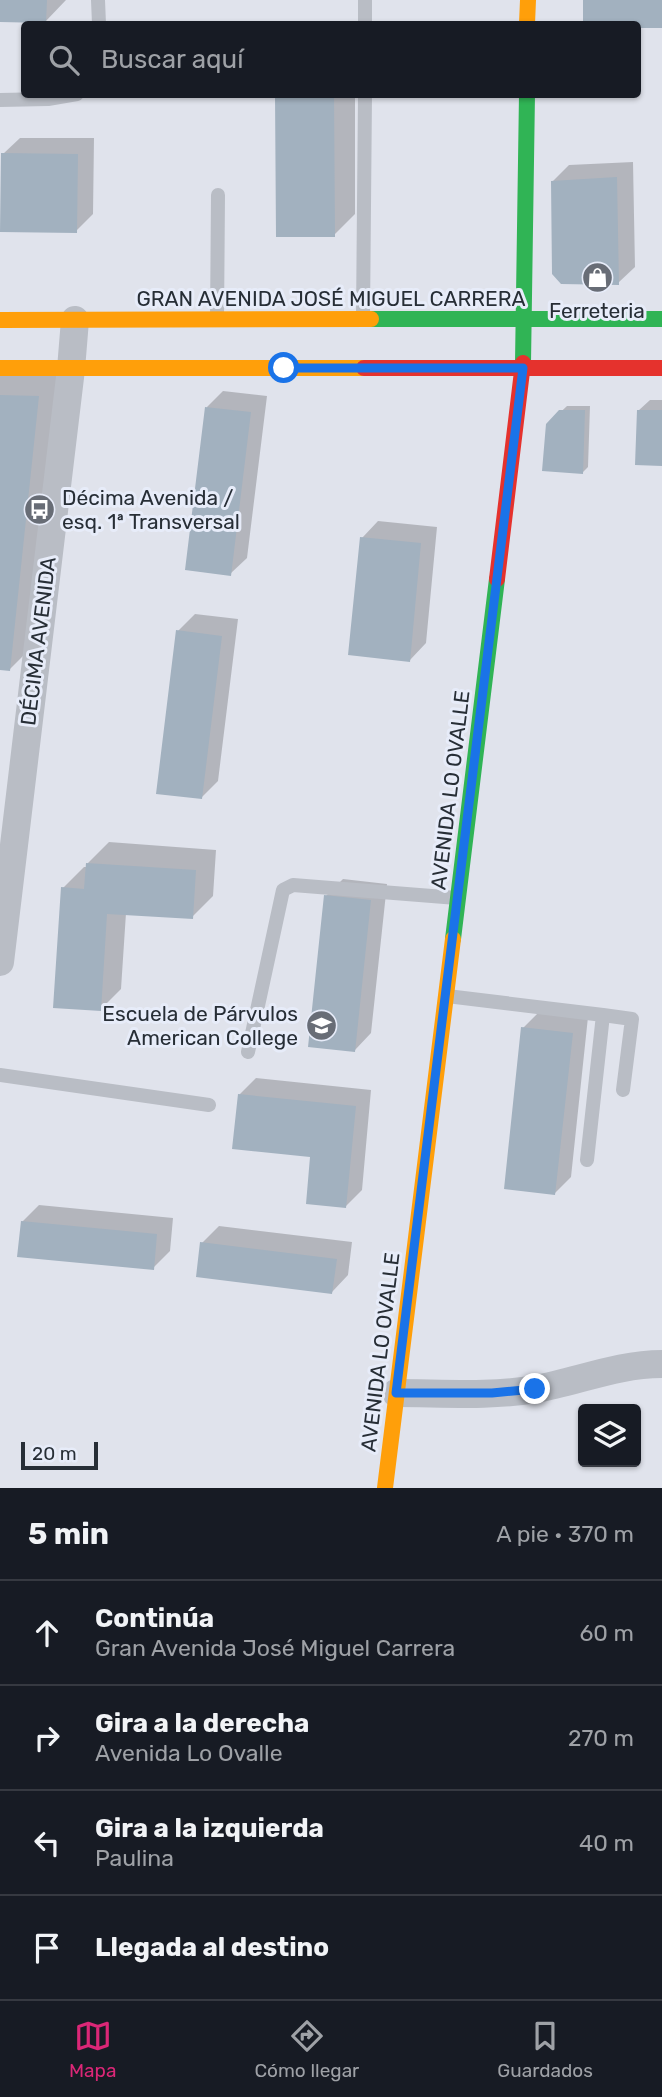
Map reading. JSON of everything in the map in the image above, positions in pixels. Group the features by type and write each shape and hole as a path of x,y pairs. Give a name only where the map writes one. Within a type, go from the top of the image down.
{"main road":[{"path":"527,21 528,0"},
{"name":"AVENIDA LO OVALLE","path":"384,1488 523,368 527,98"},
{"name":"GRAN AVENIDA JOSÉ MIGUEL CARRERA","path":"0,320 662,319"},
{"path":"0,368 662,368"}],"street":[{"name":"DÉCIMA AVENIDA","path":"0,962 75,320"},
{"path":"396,1393 514,1392 555,1385 619,1368 662,1363"}],"lane":[{"path":"98,0 99,21"},
{"path":"365,0 365,21"},
{"path":"0,100 54,98"},
{"path":"363,319 365,98"},
{"path":"217,320 218,195"},
{"path":"248,1052 283,890 293,885 458,898"},
{"path":"446,996 632,1019 623,1090"},
{"path":"587,1160 603,1015"},
{"path":"0,1075 209,1105"}],"building":[{"path":"0,0 47,0 46,21 0,22"},
{"path":"583,0 662,0 662,28 641,28 641,21 583,21"},
{"path":"275,98 334,98 335,237 276,237"},
{"path":"1,153 78,154 77,233 0,232"},
{"path":"617,177 619,285 561,284 552,274 551,181"},
{"path":"0,395 39,396 10,671 0,670"},
{"path":"205,407 251,412 231,576 185,570"},
{"path":"559,410 585,410 583,474 542,471 546,424"},
{"path":"637,410 662,410 662,466 635,465"},
{"path":"360,537 421,543 410,662 348,655"},
{"path":"176,630 222,636 202,799 156,794"},
{"path":"86,863 196,870 193,919 107,914 101,1011 53,1008 61,887 84,889"},
{"path":"324,895 371,900 355,1052 308,1047"},
{"path":"521,1027 573,1033 555,1195 504,1189"},
{"path":"238,1094 356,1106 346,1208 306,1204 310,1157 232,1149"},
{"path":"21,1221 157,1234 154,1270 17,1257"},
{"path":"200,1242 337,1259 332,1294 196,1277"}],"traffic: fast":[{"path":"523,363 527,98"},
{"path":"371,319 662,319"},
{"path":"453,939 497,579"}],"traffic: slow":[{"path":"527,21 528,0"},
{"path":"0,320 371,319"},
{"path":"0,368 364,368"},
{"path":"385,1488 453,939"}],"traffic: jam":[{"path":"497,579 523,363"},
{"path":"364,368 662,368"}],"place":[{"name":"Ferreteria","path":"597,278"},
{"name":"Décima Avenida / esq. 1ª Transversal","path":"39,509"},
{"name":"Escuela de Párvulos American College","path":"321,1025"}],"route":[{"path":"284,368 523,368 396,1393 492,1393 535,1389"}]}
